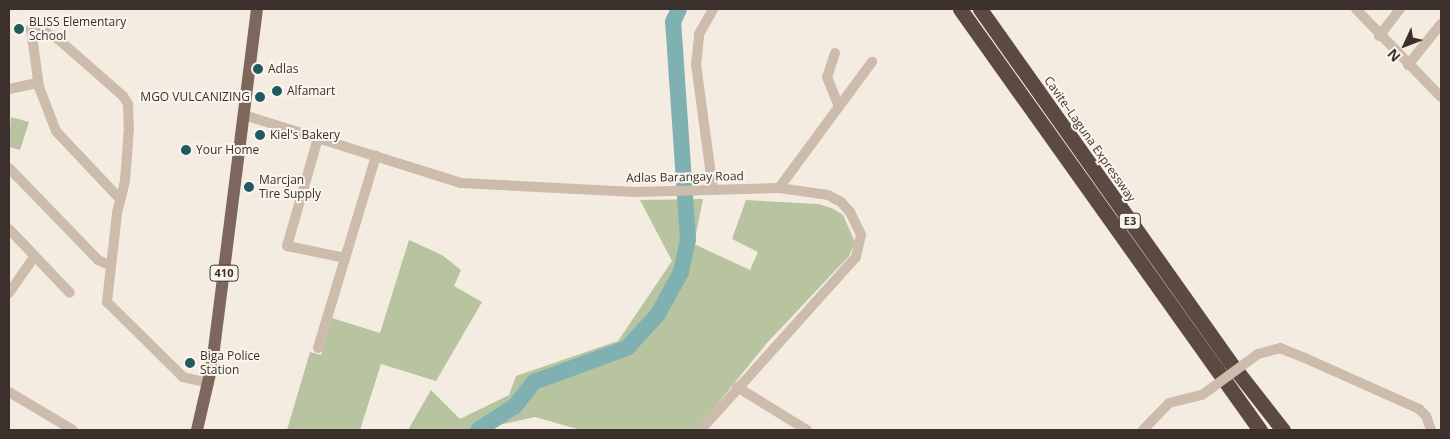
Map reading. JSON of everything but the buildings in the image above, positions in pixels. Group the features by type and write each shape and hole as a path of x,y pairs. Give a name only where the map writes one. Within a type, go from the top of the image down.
{"highway":[{"name":"E3","path":"960,9 1260,430"},
{"name":"Cavite–Laguna Expressway","path":"980,9 1223,353 1283,430"}],"main road":[{"name":"410","path":"197,430 209,383 257,9"}],"street":[{"path":"1356,9 1379,36 1440,95"},
{"path":"1379,36 1400,9"},
{"path":"713,10 699,34 696,65 713,190"},
{"path":"1408,65 1441,24"},
{"path":"120,199 56,131 38,82 31,29 43,31 58,39 123,96 128,104 129,128 120,199 109,265 107,302 184,377 209,383"},
{"path":"835,53 827,77 840,107"},
{"path":"779,188 872,62"},
{"path":"9,89 38,82"},
{"name":"Adlas Barangay Road","path":"244,115 461,183 674,192 779,188 828,195 841,202 857,224 860,246 856,257 737,387 701,430"},
{"path":"318,138 287,246 345,258"},
{"path":"318,348 376,156"},
{"path":"9,168 98,260 109,265"},
{"path":"9,229 70,293"},
{"path":"9,293 34,256"},
{"path":"1143,430 1169,404 1202,395 1258,354 1280,348 1419,409 1426,416 1431,430"},
{"path":"737,387 807,430"},
{"path":"9,392 73,430"}],"green space":[{"path":"11,117 29,122 20,150 9,147"},
{"path":"703,199 694,244 750,270 758,252 732,239 746,200 819,204 834,209 843,215 855,242 849,256 767,343 696,430 581,430 535,417 494,426 491,430 408,430 431,390 460,419 509,395 516,376 618,341 672,261 640,200"},
{"path":"409,240 442,255 461,270 454,286 482,302 436,381 381,364 360,430 287,430 310,352 321,355 332,318 380,333"}],"waterway":[{"path":"478,430 515,406 534,382 627,348 658,314 681,272 688,240 673,22 679,9"}],"place":[{"name":"BLISS Elementary School","path":"19,29"},
{"name":"Adlas","path":"258,69"},
{"name":"Alfamart","path":"277,91"},
{"name":"MGO VULCANIZING","path":"260,97"},
{"name":"Kiel's Bakery","path":"260,135"},
{"name":"Your Home","path":"186,150"},
{"name":"Marcjan Tire Supply","path":"249,187"},
{"name":"Biga Police Station","path":"190,363"}]}
